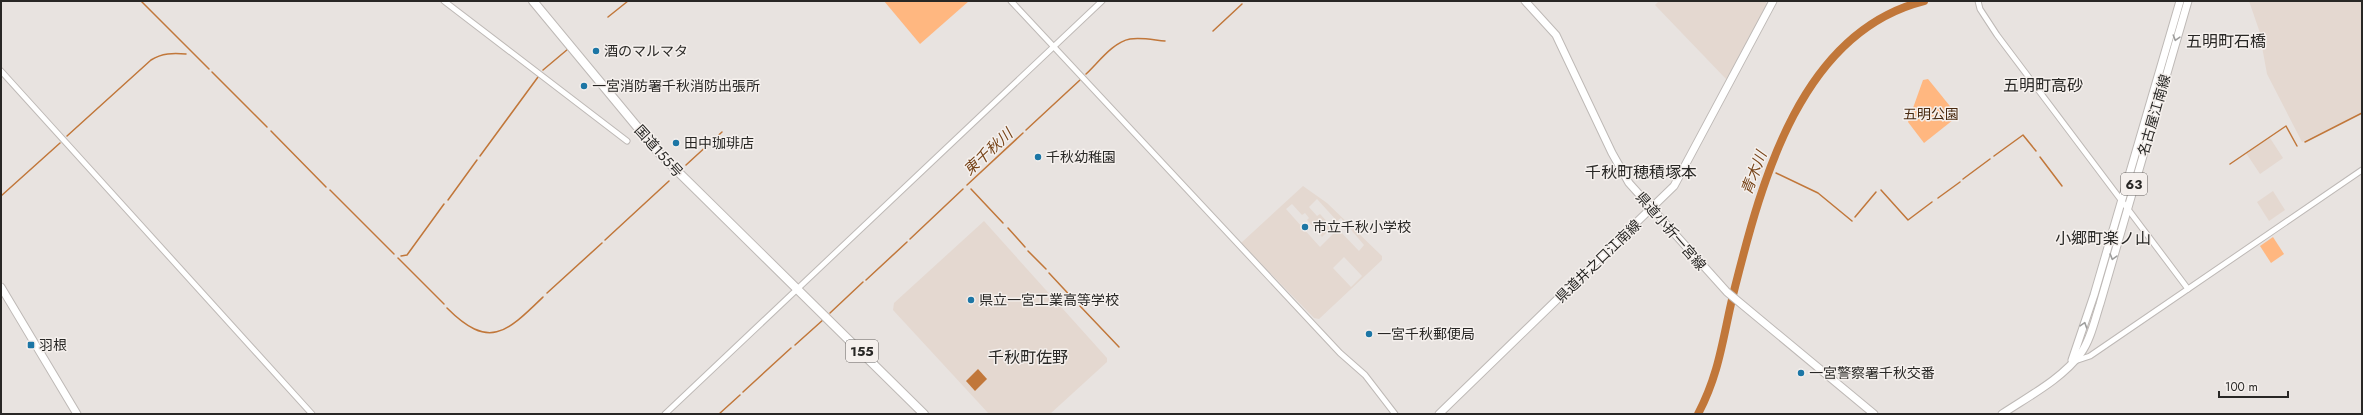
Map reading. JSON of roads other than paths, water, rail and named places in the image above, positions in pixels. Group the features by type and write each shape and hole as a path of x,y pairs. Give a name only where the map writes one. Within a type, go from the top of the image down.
{"highway":[{"name":"国道155号","path":"533,1 658,152 924,414"},
{"name":"国道155号","path":"539,1 660,147 790,277 798,289"}],"main road":[{"name":"県道小折一宮線","path":"1525,1 1553,30 1624,176 1652,210 1727,292 1874,414"},
{"name":"県道井之口江南線","path":"1439,414 1652,210 1679,178 1773,1"},
{"name":"名古屋江南線","path":"2072,362 2094,295 2180,1"},
{"name":"名古屋江南線","path":"2002,414 2046,385 2081,353 2087,340 2100,304 2188,1"},
{"path":"1,287 77,414"}],"street":[{"path":"444,1 627,141"},
{"path":"1011,1 1340,353 1365,375 1395,414"},
{"path":"665,414 1102,1"},
{"path":"1978,1 1980,9 1997,35 2188,289"},
{"path":"1,71 312,414"},
{"path":"2072,362 2090,356 2362,170"}],"waterway":[{"path":"141,1 209,69"},
{"path":"608,17 628,1"},
{"name":"青木川","path":"1698,414 1706,398 1717,367 1735,287 1759,202 1774,158 1794,116 1817,77 1846,44 1882,18 1924,1"},
{"name":"東千秋川","path":"1213,31 1242,4"},
{"name":"東千秋川","path":"1086,74 1112,48 1124,41 1139,38 1165,41"},
{"path":"543,70 568,49"},
{"path":"67,136 151,60 168,54 186,54"},
{"path":"212,72 267,127"},
{"path":"480,156 538,77"},
{"name":"東千秋川","path":"1026,130 1080,80"},
{"path":"2305,142 2362,113"},
{"path":"2230,164 2286,126 2297,146"},
{"path":"271,131 326,187"},
{"path":"686,165 722,132"},
{"name":"東千秋川","path":"967,185 1023,133"},
{"path":"1994,156 2023,135 2036,151"},
{"path":"1,196 60,143"},
{"path":"2040,157 2062,186"},
{"path":"1963,179 1990,159"},
{"path":"448,200 477,160"},
{"path":"1776,173 1818,193 1852,221"},
{"path":"605,240 669,181"},
{"path":"1938,198 1960,182"},
{"name":"東千秋川","path":"910,239 963,189"},
{"path":"971,189 1003,223"},
{"path":"330,190 394,254"},
{"path":"1881,190 1908,220 1932,202"},
{"path":"1855,217 1876,192"},
{"path":"401,256 407,255 444,204"},
{"path":"1008,228 1025,247"},
{"name":"東千秋川","path":"866,280 907,242"},
{"path":"547,293 602,243"},
{"path":"1028,251 1046,269"},
{"path":"398,258 444,304"},
{"path":"1049,273 1077,303"},
{"name":"東千秋川","path":"830,313 863,282"},
{"path":"447,308 462,321 475,329 486,332 497,332 518,320 543,297"},
{"path":"1080,306 1119,347"},
{"name":"東千秋川","path":"795,345 824,319"},
{"name":"東千秋川","path":"743,392 791,348"},
{"name":"東千秋川","path":"719,414 740,395"}],"place":[{"name":"酒のマルマタ","path":"596,51"},
{"name":"一宮消防署千秋消防出張所","path":"584,86"},
{"name":"田中珈琲店","path":"676,143"},
{"name":"千秋幼稚園","path":"1038,157"},
{"name":"市立千秋小学校","path":"1305,227"},
{"name":"県立一宮工業高等学校","path":"971,300"},
{"name":"一宮千秋郵便局","path":"1369,334"},
{"name":"羽根","path":"31,345"},
{"name":"一宮警察署千秋交番","path":"1801,373"}],"district":[{"name":"五明町石橋","path":"2226,41"},
{"name":"五明町高砂","path":"2043,85"},
{"name":"千秋町穂積塚本","path":"1641,172"},
{"name":"小郷町楽ノ山","path":"2103,238"},
{"name":"千秋町佐野","path":"1028,357"}],"park label":[{"name":"五明公園","path":"1931,114"}]}
